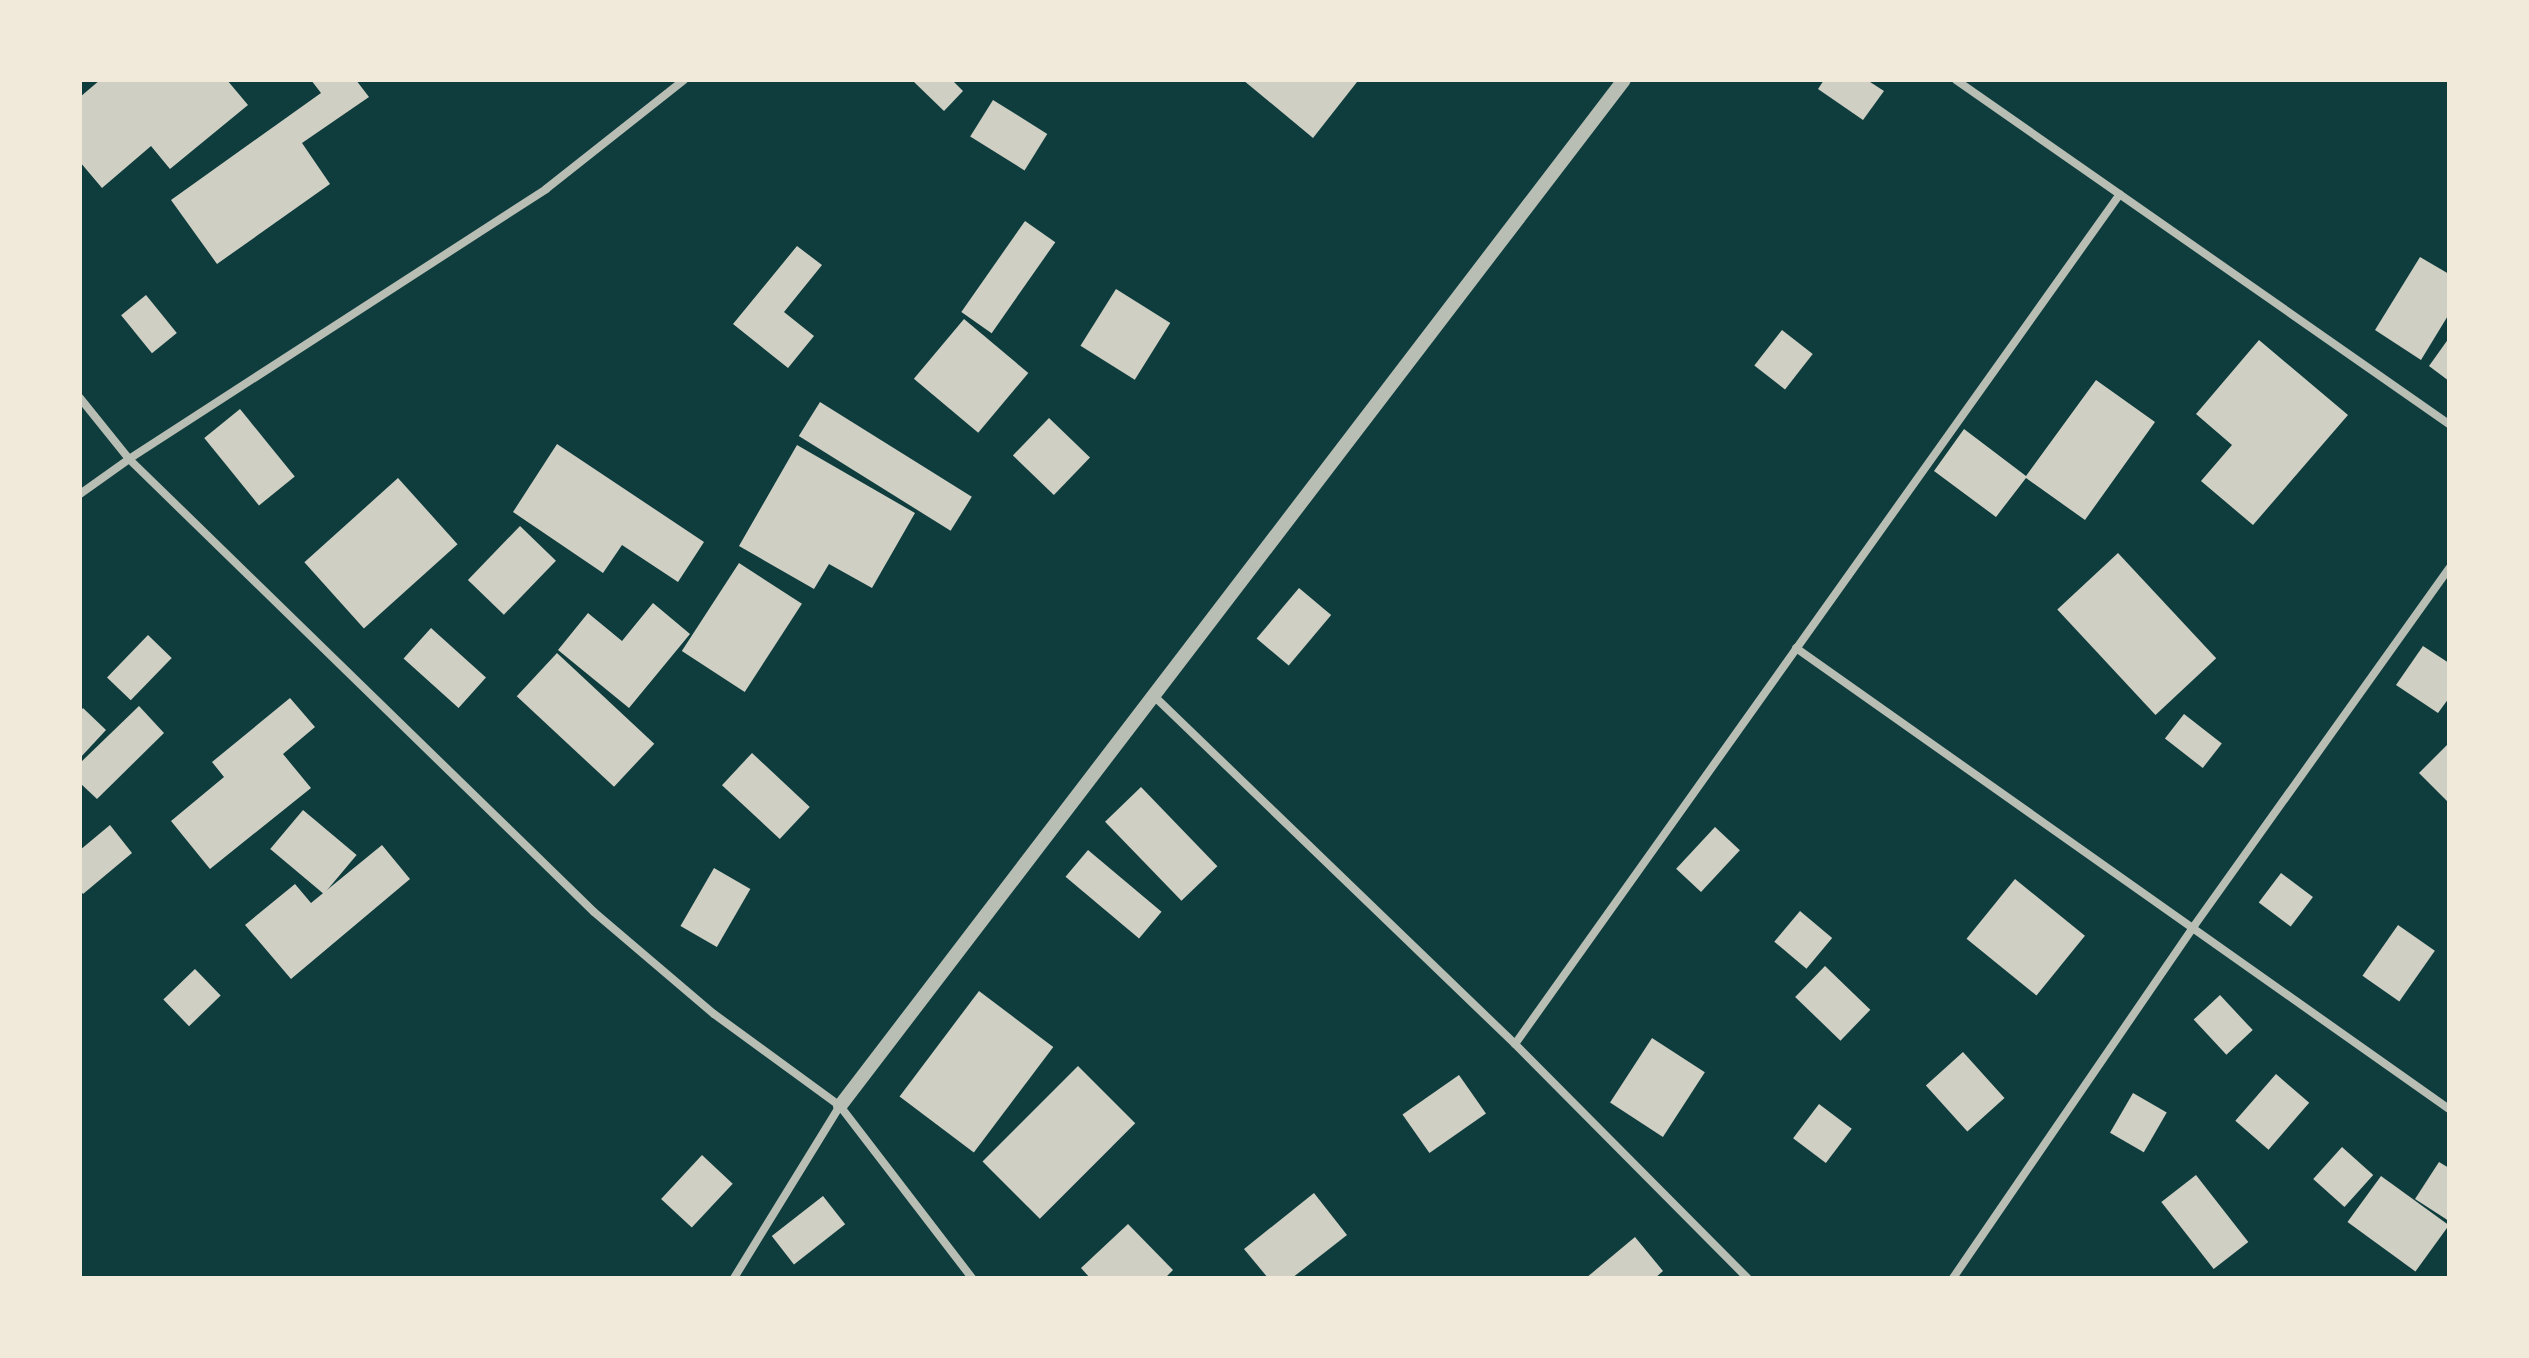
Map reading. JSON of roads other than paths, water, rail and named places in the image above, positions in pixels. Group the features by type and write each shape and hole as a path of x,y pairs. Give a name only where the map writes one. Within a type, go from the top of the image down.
{"street":[{"path":"80,494 129,459 534,197 684,80"},
{"path":"734,1278 840,1106 1624,80"},
{"path":"1956,80 2449,424"},
{"path":"1515,1044 2120,194"},
{"path":"80,398 129,459 594,912 714,1014 840,1106 972,1278"},
{"path":"1953,1278 2194,926 2449,568"},
{"path":"1796,648 2194,926 2449,1109"},
{"path":"1154,696 1515,1044 1747,1278"}]}
